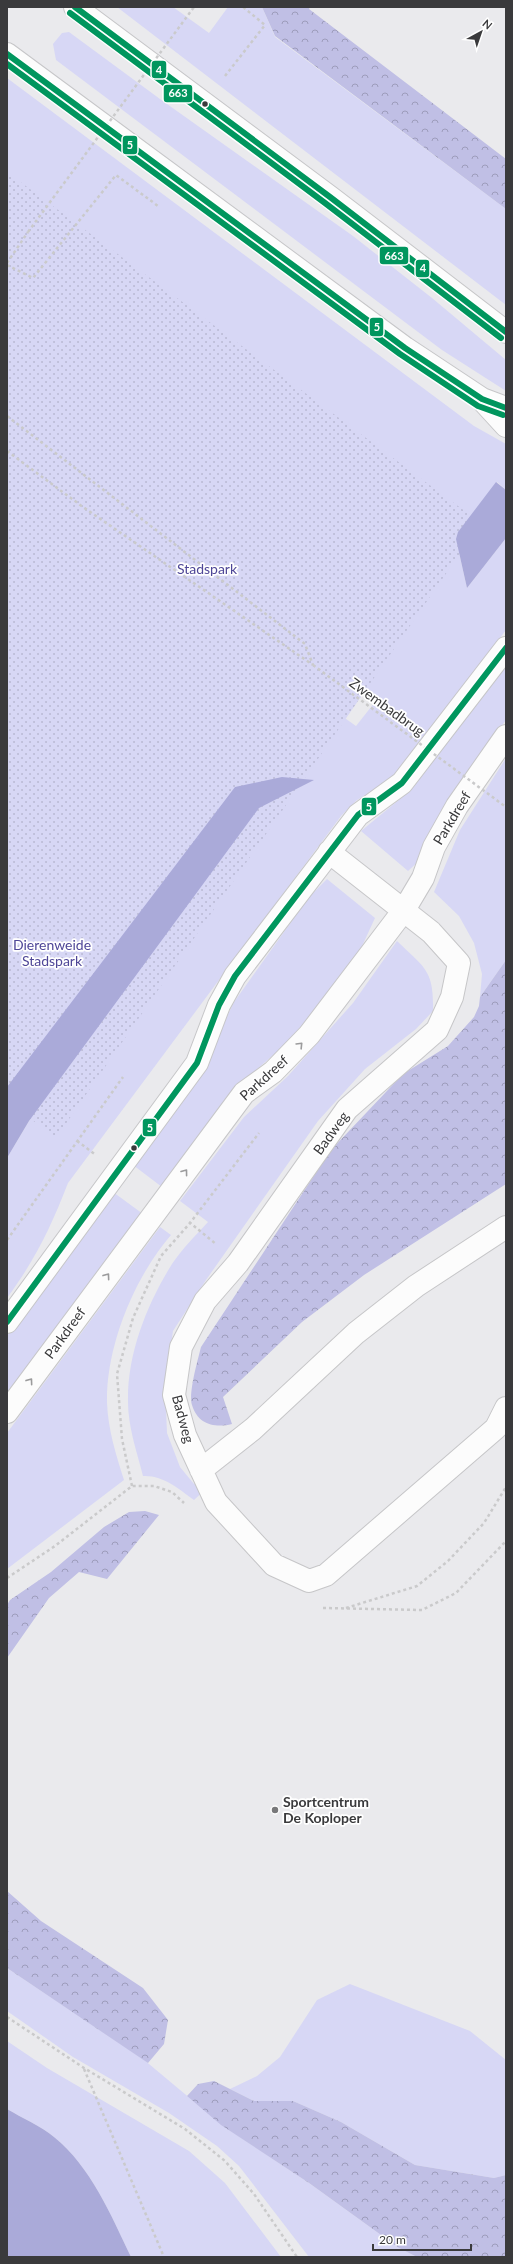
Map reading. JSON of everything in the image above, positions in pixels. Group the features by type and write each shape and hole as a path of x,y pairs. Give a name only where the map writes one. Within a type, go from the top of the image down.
{"street":[{"path":"75,7 330,197 506,332"},
{"path":"7,54 405,348 482,399 506,408"},
{"path":"482,399 506,426"},
{"path":"7,1322 197,1063 220,1005 235,976 358,815 402,783 506,648"},
{"name":"Parkdreef","path":"7,1412 244,1093 273,1072 309,1035 404,910 423,878 434,847 457,806 506,736"},
{"name":"Badweg","path":"329,852 431,932 458,963 452,997 437,1030 347,1109 238,1263 205,1301 181,1347 174,1395 185,1435 216,1502 274,1565 309,1581 326,1575 496,1428 506,1408"},
{"path":"201,1470 253,1429 356,1333 416,1286 506,1227"}],"path":[{"path":"158,206 116,175 33,278 7,264 28,232 194,7"},
{"path":"225,76 265,25 243,7"},
{"path":"7,416 305,644 314,665"},
{"name":"Zwembadbrug","path":"7,450 83,507 314,665 506,807"},
{"path":"7,1240 123,1077"},
{"path":"132,1486 122,1439 117,1374 133,1318 161,1256 190,1223 259,1133"},
{"path":"7,1578 55,1546 132,1486 154,1486 172,1492 189,1507"},
{"path":"344,1609 417,1586 448,1561 484,1523 506,1487"},
{"path":"321,1608 422,1610 456,1593 506,1541"},
{"path":"7,2017 84,2068 184,2128 225,2161 254,2194 297,2257"},
{"path":"84,2068 164,2257"}],"green space":[{"path":"117,7 173,7 209,33 228,7 262,7 275,37 506,209 506,305"},
{"path":"262,7 310,7 309,9 506,159 506,209 275,36"},
{"path":"69,32 160,99 353,236 432,298 506,360 506,391 442,350 56,60 53,44 62,33"},
{"path":"7,78 474,426 506,444 506,490 497,482 456,539 467,588 506,538 506,630 394,779 357,800 341,816 68,1183 42,1243 7,1298 7,1158 29,1121 282,777 7,191","holes":["357,689 375,702 356,726 332,709"]},
{"name":"Stadspark","path":"7,172 481,523 56,1138 7,1101"},
{"path":"506,664 506,720 469,771 421,859 408,871 361,831 411,790"},
{"path":"506,758 506,960 480,997 482,974 474,943 459,916 434,892 460,830"},
{"path":"327,879 375,918 357,957 317,1010 286,1044 248,1077 162,1187 133,1165 201,1071 234,1002 309,897"},
{"path":"397,941 421,964 426,971 432,987 433,1011 416,1029 365,1069 318,1121 206,1280 173,1331 165,1385 167,1433 180,1467 194,1484 208,1487 194,1500 177,1487 164,1480 150,1476 143,1476 133,1439 128,1411 131,1366 135,1348 140,1330 154,1296 172,1264 208,1222 180,1201 244,1117 288,1076 353,1003"},
{"path":"506,960 506,1184 364,1275 302,1322 223,1397 232,1424 219,1426 208,1424 203,1421 195,1412 191,1400 194,1376 201,1347 331,1150 403,1074 448,1046 474,1017 479,1006 480,997"},
{"path":"113,1192 143,1214 7,1398 7,1336"},
{"path":"160,1227 171,1235 145,1271 134,1292 117,1336 111,1359 107,1403 109,1422 115,1452 124,1480 7,1569 7,1433"},
{"path":"145,1511 159,1515 107,1579 79,1572 49,1598 7,1658 7,1605 10,1600 51,1572 104,1527 129,1512"},
{"path":"7,1891 41,1921 143,1988 168,2020 164,2044 148,2063 7,1968"},
{"path":"7,1968 143,2059 222,2125 309,2183 399,2248 417,2257 309,2257 239,2166 217,2146 169,2113 73,2057 7,2011"},
{"path":"350,1984 470,2031 506,2060 506,2175 494,2178 415,2165 341,2122 293,2101 254,2101 230,2089 257,2076 280,2057 317,2000"},
{"path":"7,2041 47,2068 189,2151 225,2183 281,2257 131,2257 108,2208 79,2162 49,2133 7,2109"},
{"path":"214,2081 254,2101 293,2101 341,2122 415,2165 494,2178 506,2175 506,2257 417,2257 399,2248 309,2183 221,2125 187,2096 198,2084"}],"shaded area":[{"path":"496,482 506,490 506,538 467,588 456,539 458,532"},
{"path":"282,777 314,780 259,808 29,1121 7,1158 7,1087 235,787"},
{"path":"7,2109 49,2133 79,2162 108,2208 131,2257 7,2257"}],"transit line":[{"name":"4","path":"75,7 330,197 506,332"},
{"name":"663","path":"70,13 325,203 501,338"},
{"name":"5","path":"7,54 405,348 482,399 506,408"},
{"name":"663","path":"7,64 400,354 478,406 503,415"},
{"name":"5","path":"7,1322 197,1063 219,1005 235,976 358,815 402,783 506,648"}],"place":[{"name":"Sportcentrum De Koploper","path":"275,1810"}],"park label":[{"name":"Dierenweide Stadspark","path":"52,954"}]}
